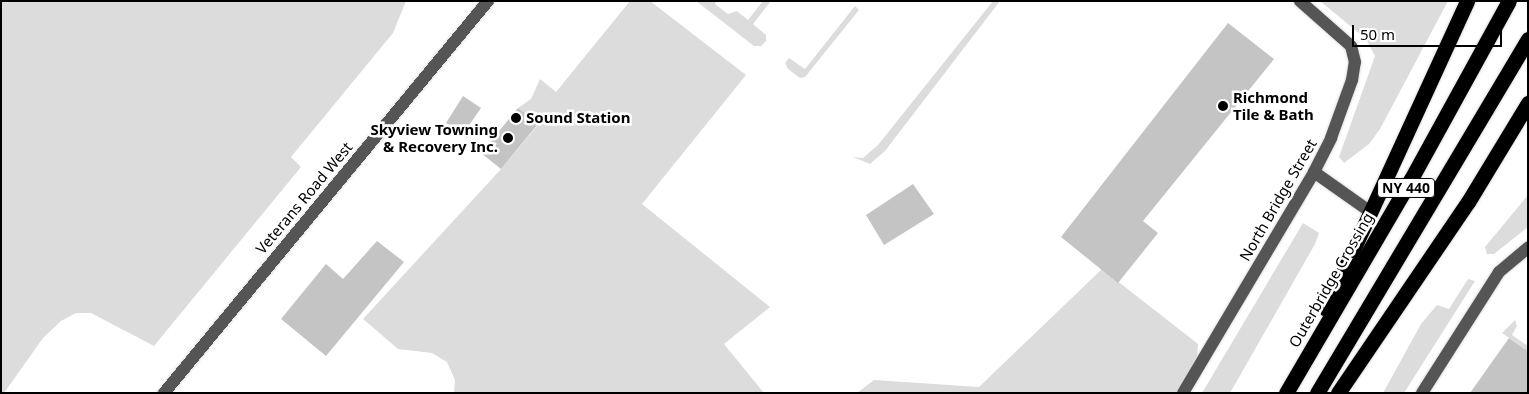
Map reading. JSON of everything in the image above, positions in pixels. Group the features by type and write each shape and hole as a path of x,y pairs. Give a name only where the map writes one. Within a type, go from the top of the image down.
{"highway":[{"path":"1298,372 1369,211 1467,1"},
{"name":"Outerbridge Crossing","path":"1286,393 1411,179 1509,1"},
{"name":"NY 440","path":"1317,393 1528,39"},
{"path":"1338,393 1468,202 1528,103"}],"street":[{"name":"Veterans Road West","path":"164,393 488,1"},
{"name":"North Bridge Street","path":"1183,393 1314,172 1336,123 1355,62 1345,39 1300,1"},
{"path":"1314,172 1369,211"},
{"path":"1422,393 1499,272 1528,248"}],"shaded area":[{"path":"1,1 406,1 393,33 291,157 301,167 154,346 91,313 76,313 61,321 43,338 4,393 1,393"},
{"path":"630,1 650,1 746,75 642,204 770,307 724,344 764,393 454,393 455,380 447,362 432,353 398,349 363,319 501,169 538,125 518,108 531,99 540,79 556,92"},
{"path":"696,1 716,1 715,4 728,14 737,11 748,20 763,1 771,1 753,24 766,35 766,41 761,46 754,46"},
{"path":"993,1 1000,1 885,151 870,164 853,157 863,158 878,145"},
{"path":"1320,1 1448,1 1380,129 1369,144 1344,163 1339,157 1375,56 1366,39"},
{"path":"855,6 859,10 805,77 800,78 788,69 785,63 789,58 805,69"},
{"path":"1528,195 1528,227 1494,254 1487,254 1485,247"},
{"path":"1303,223 1319,233 1315,244 1230,393 1202,393"},
{"path":"1102,269 1198,344 1197,357 1177,393 857,393 874,380 979,387"},
{"path":"1468,279 1475,281 1404,393 1383,393 1421,324 1437,305 1449,309"},
{"path":"1515,320 1517,326 1512,335 1528,346 1528,351 1502,333"}],"building":[{"path":"1228,23 1274,59 1143,221 1158,233 1118,283 1061,237"},
{"path":"463,96 481,108 463,134 446,123"},
{"path":"518,108 538,124 501,169 481,153"},
{"path":"913,184 934,214 884,245 866,215"},
{"path":"377,241 404,262 326,356 281,319 326,264 343,279"},
{"path":"1509,338 1528,351 1528,393 1470,393"}],"place":[{"name":"Richmond Tile & Bath","path":"1223,106"},
{"name":"Sound Station","path":"516,118"},
{"name":"Skyview Towning & Recovery Inc.","path":"508,138"}]}
